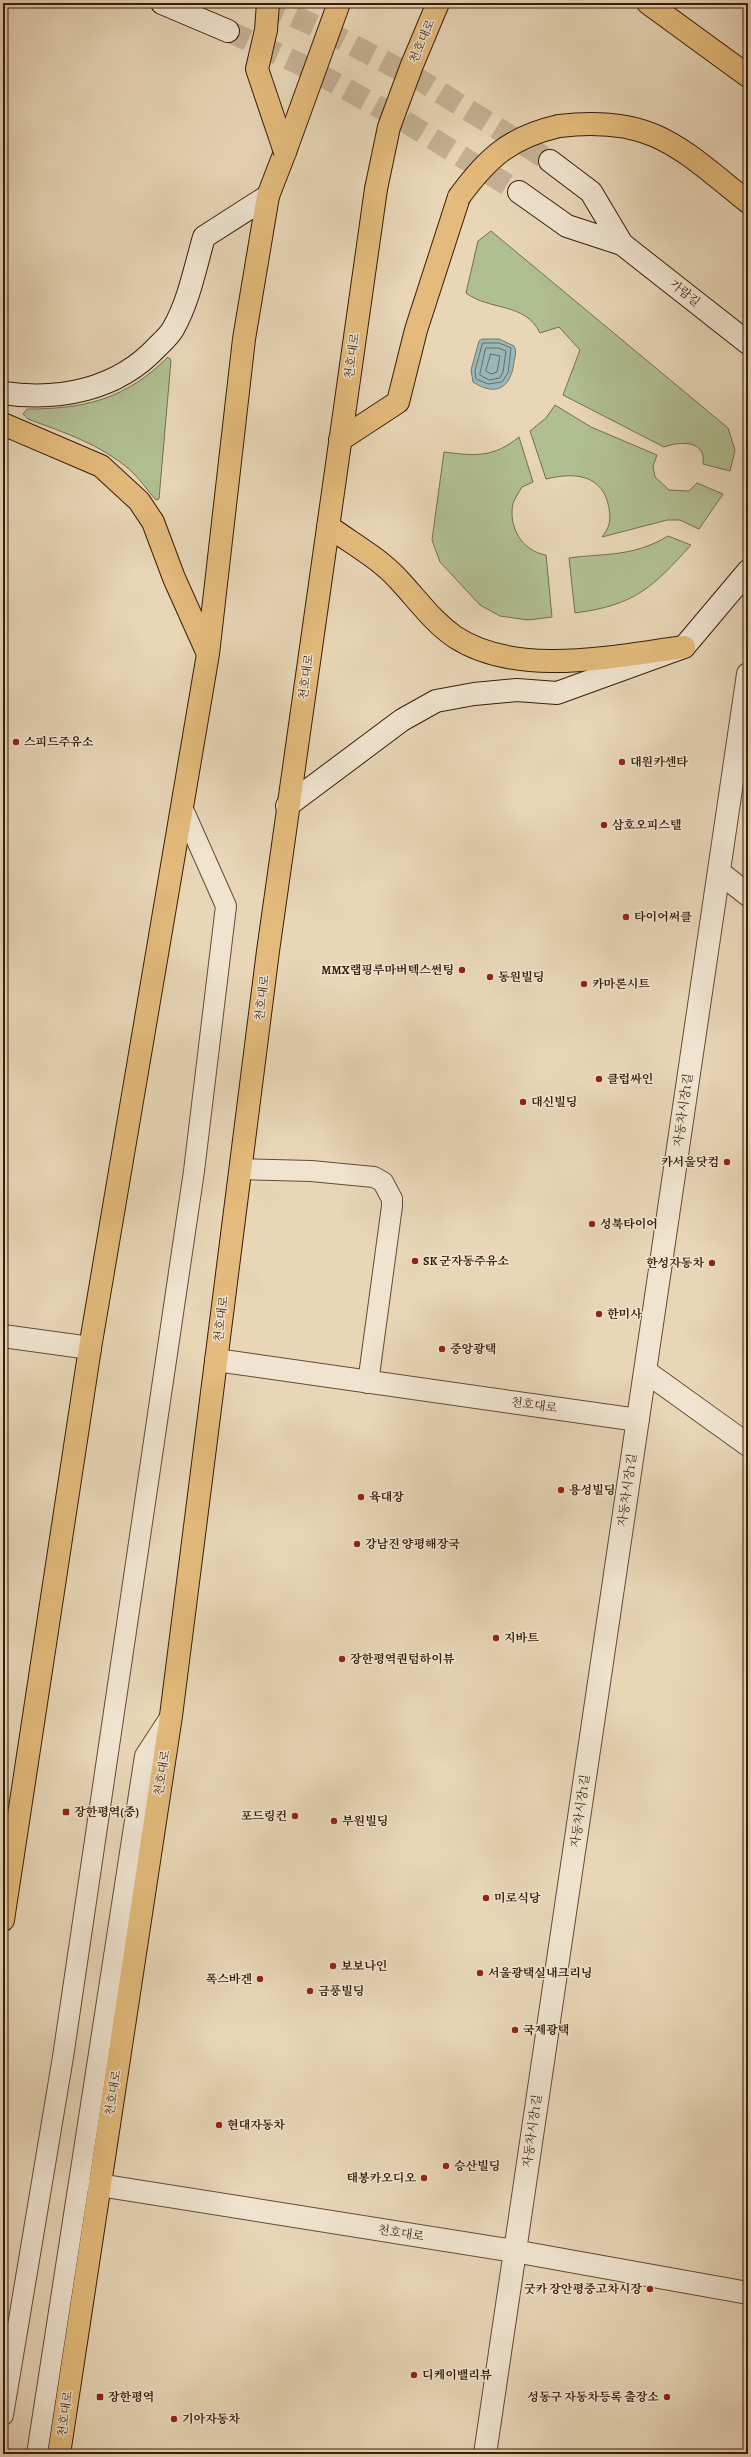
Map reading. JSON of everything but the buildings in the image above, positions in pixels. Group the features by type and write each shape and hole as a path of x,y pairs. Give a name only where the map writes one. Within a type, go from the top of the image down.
{"main road":[{"path":"268,3 266,30 257,69 285,152"},
{"path":"3,1920 90,1348 208,654 244,339 268,196 339,3"},
{"name":"천호대로","path":"59,2454 171,1716 287,806 376,189 390,127 412,65 438,3"},
{"path":"648,3 748,76"},
{"path":"340,440 398,402 416,330 459,197 492,157 511,143 534,132 560,126 591,122 623,125 648,131 675,145 748,202"},
{"path":"3,424 100,466 139,501 153,522 174,578 208,654"},
{"path":"328,526 389,570 429,615 456,637 484,650 514,658 557,661 592,659 684,647"}],"street":[{"path":"162,3 228,31"},
{"name":"가람길","path":"550,161 591,192 622,244"},
{"name":"가람길","path":"519,192 567,226 622,244 748,343"},
{"path":"3,392 37,396 86,390 104,384 139,364 172,330 190,289 204,237 268,196"},
{"path":"287,806 402,720 436,701 474,694 517,690 557,693 684,647 748,571"},
{"name":"자동차시장1길","path":"485,2454 748,674"},
{"path":"719,872 748,895"},
{"path":"3,1336 90,1348"},
{"name":"천호대로","path":"216,1360 368,1383 638,1420"},
{"path":"645,1370 748,1445"},
{"name":"천호대로","path":"99,2185 514,2251"},
{"path":"514,2251 748,2293"}],"lane":[{"path":"3,2415 63,2057 194,1171 226,906 182,807"},
{"path":"240,1169 310,1171 374,1177 383,1182 392,1199 392,1206 368,1383"},
{"path":"37,2454 145,1756 171,1716"}],"green space":[{"path":"491,231 728,428 735,450 730,471 703,464 701,450 696,446 684,443 664,447 563,395 580,350 559,327 540,333 533,323 516,311 475,299 466,293 478,241"},
{"path":"168,357 171,360 159,499 156,500 130,470 107,453 82,440 28,419 23,414 27,409 68,407 104,399 136,383"},
{"path":"555,405 591,427 657,455 653,466 655,477 669,490 689,491 697,483 723,494 699,529 680,520 667,520 602,537 607,530 610,516 606,497 601,488 586,478 577,476 546,479 530,431 546,418"},
{"path":"519,437 533,482 522,487 515,499 512,512 513,521 515,529 524,543 537,553 546,555 552,617 528,620 500,616 480,605 440,562 432,540 444,452 474,455 483,454 501,449"},
{"path":"668,536 691,545 665,573 653,583 641,592 613,605 596,610 575,613 569,558 631,551 643,548"}],"water":[{"path":"482,339 499,339 514,346 515,348 516,354 510,378 506,384 495,389 481,387 473,382 471,370 479,341"}],"tunnel":[{"path":"264,3 318,27 420,80 550,161"},
{"path":"228,31 302,65 399,118 519,192"}],"place":[{"name":"스피드주유소","path":"16,742"},
{"name":"대원카센타","path":"622,762"},
{"name":"삼호오피스텔","path":"604,825"},
{"name":"타이어써클","path":"626,917"},
{"name":"MMX랩핑루마버텍스썬팅","path":"462,970"},
{"name":"동원빌딩","path":"490,977"},
{"name":"카마론시트","path":"584,984"},
{"name":"클럽싸인","path":"599,1079"},
{"name":"대신빌딩","path":"523,1102"},
{"name":"카서울닷컴","path":"727,1162"},
{"name":"성북타이어","path":"592,1224"},
{"name":"SK 군자동주유소","path":"415,1261"},
{"name":"한성자동차","path":"712,1263"},
{"name":"한미사","path":"599,1314"},
{"name":"중앙광택","path":"442,1349"},
{"name":"용성빌딩","path":"561,1490"},
{"name":"육대장","path":"361,1497"},
{"name":"강남진 양평해장국","path":"357,1544"},
{"name":"지바트","path":"496,1638"},
{"name":"장한평역퀀텀하이뷰","path":"342,1659"},
{"name":"장한평역(중)","path":"66,1812"},
{"name":"포드링컨","path":"295,1816"},
{"name":"부원빌딩","path":"334,1821"},
{"name":"미로식당","path":"486,1898"},
{"name":"보보나인","path":"333,1966"},
{"name":"서울광택실내크리닝","path":"480,1973"},
{"name":"폭스바겐","path":"260,1979"},
{"name":"금풍빌딩","path":"310,1991"},
{"name":"국제광택","path":"515,2030"},
{"name":"현대자동차","path":"219,2125"},
{"name":"승산빌딩","path":"446,2166"},
{"name":"태봉카오디오","path":"424,2178"},
{"name":"굿카 장안평중고차시장","path":"650,2289"},
{"name":"디케이밸리뷰","path":"414,2375"},
{"name":"장한평역","path":"100,2397"},
{"name":"성동구 자동차등록 출장소","path":"667,2397"},
{"name":"기아자동차","path":"174,2419"}]}
